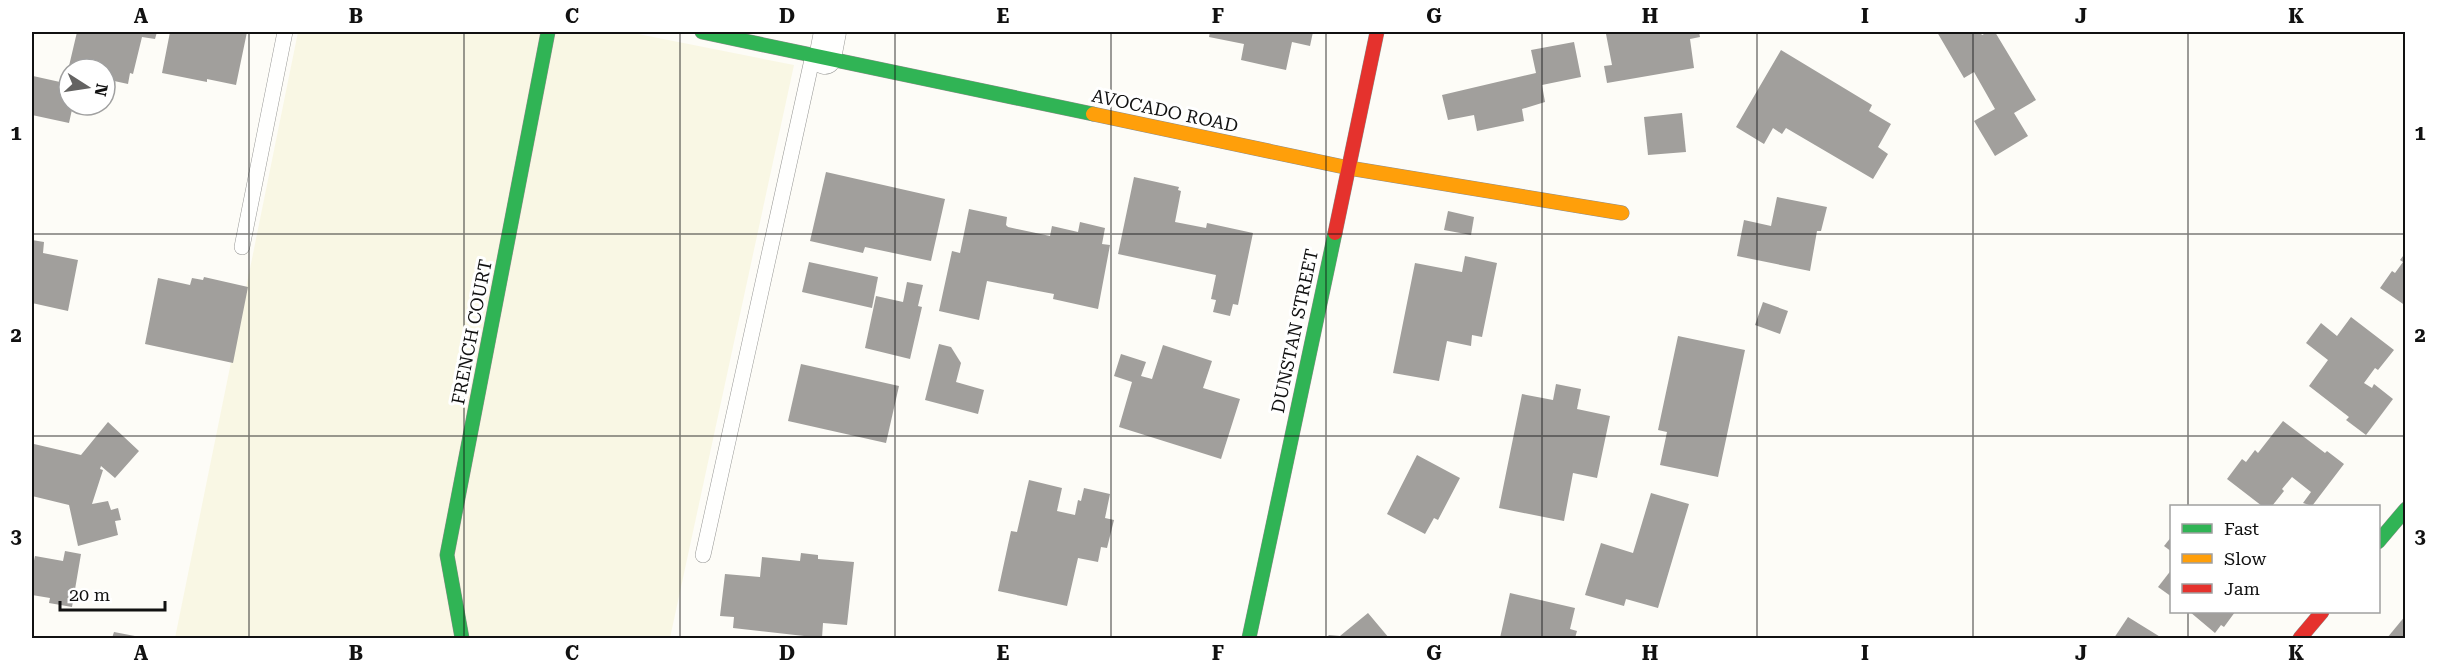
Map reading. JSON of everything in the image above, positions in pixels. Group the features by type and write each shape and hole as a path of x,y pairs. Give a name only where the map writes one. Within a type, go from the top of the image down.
{"street":[{"name":"FRENCH COURT","path":"462,639 447,555 548,32"},
{"name":"AVOCADO ROAD","path":"702,32 823,48 1349,168 1622,213"},
{"name":"DUNSTAN STREET","path":"1249,639 1377,32"},
{"path":"2380,541 2406,508"},
{"path":"2300,639 2321,613"}],"lane":[{"path":"242,247 285,32"},
{"path":"703,555 823,48"}],"shaded area":[{"path":"298,32 628,32 794,65 670,638 175,638"}],"building":[{"path":"77,32 157,32 155,39 142,37 133,74 130,73 128,84 117,82 117,57 71,57"},
{"path":"170,32 247,32 236,85 162,73"},
{"path":"1210,32 1313,32 1310,46 1292,42 1286,70 1241,60 1244,44 1209,37"},
{"path":"1699,32 1700,37 1690,39 1694,68 1607,83 1604,66 1612,65 1606,34"},
{"path":"1937,32 1980,32 1982,35 1995,32 2036,100 2014,113 2028,136 1995,156 1974,121 1995,109 1974,72 1964,78"},
{"path":"1574,42 1581,77 1542,85 1545,102 1522,109 1524,121 1477,131 1474,115 1448,120 1442,95 1536,73 1531,50"},
{"path":"1781,50 1872,105 1869,111 1891,124 1878,147 1888,154 1873,179 1786,128 1782,134 1773,128 1764,144 1736,127"},
{"path":"33,76 57,81 57,117 70,117 69,123 32,115"},
{"path":"1682,113 1686,152 1648,155 1644,117"},
{"path":"826,172 945,199 931,261 865,247 863,253 810,241"},
{"path":"1134,177 1179,187 1178,190 1181,191 1175,222 1206,228 1207,223 1253,233 1238,305 1233,304 1230,316 1213,312 1216,300 1211,299 1216,275 1118,254"},
{"path":"1777,197 1827,207 1821,231 1817,231 1810,271 1737,256 1744,220 1771,226"},
{"path":"969,209 1007,217 1008,227 1050,236 1052,226 1078,232 1080,222 1105,228 1102,244 1110,245 1098,309 1053,299 1054,294 987,281 979,320 939,311 952,251 960,253"},
{"path":"1448,211 1474,217 1471,235 1444,230"},
{"path":"32,240 44,242 43,253 78,260 68,311 32,303"},
{"path":"2406,252 2406,306 2380,288 2392,271 2395,273 2403,262 2400,260"},
{"path":"1465,256 1497,263 1482,337 1472,335 1471,346 1447,341 1439,381 1393,373 1415,263 1462,272"},
{"path":"809,262 878,277 872,308 802,292"},
{"path":"204,277 248,287 233,363 145,344 158,278 190,285 192,278 203,280"},
{"path":"907,282 923,285 918,306 922,307 910,359 865,348 876,296 903,302"},
{"path":"1763,302 1788,311 1780,334 1755,325"},
{"path":"2351,317 2394,350 2378,370 2375,368 2364,383 2372,388 2374,384 2393,399 2366,435 2346,420 2349,417 2309,386 2328,360 2306,343 2321,323 2337,336"},
{"path":"1678,336 1745,350 1718,477 1660,465 1667,432 1658,430"},
{"path":"939,344 951,347 961,363 956,382 984,390 978,414 925,400"},
{"path":"1163,345 1212,361 1203,388 1240,399 1221,459 1119,427 1132,382 1114,376 1121,354 1146,362 1141,376 1152,379"},
{"path":"801,364 899,386 886,443 788,421"},
{"path":"1556,384 1581,389 1577,409 1610,416 1597,478 1573,473 1564,521 1499,508 1522,394 1553,400"},
{"path":"2283,421 2325,453 2327,451 2344,464 2313,505 2303,503 2311,492 2292,477 2273,505 2261,505 2227,479 2242,459 2246,462 2255,450 2258,453"},
{"path":"108,422 139,451 115,478 101,466 100,469 103,470 92,504 108,501 111,510 118,508 121,520 115,521 118,535 78,546 69,505 32,496 32,439 34,444 81,455"},
{"path":"1417,455 1460,478 1438,520 1434,518 1425,534 1387,514"},
{"path":"1029,480 1062,488 1057,511 1075,515 1078,500 1081,501 1084,488 1110,494 1105,518 1114,520 1107,548 1101,547 1098,562 1078,558 1067,606 998,591 1011,531 1017,532"},
{"path":"1651,493 1689,504 1658,608 1626,599 1624,606 1585,595 1601,543 1633,553"},
{"path":"2170,538 2170,550 2164,546"},
{"path":"65,551 81,554 72,607 49,603 50,598 32,595 32,570 35,556 63,561"},
{"path":"801,553 818,555 818,559 854,562 847,625 823,623 822,638 733,628 734,617 720,616 725,574 760,577 762,557 800,561"},
{"path":"2170,572 2170,596 2158,587"},
{"path":"1510,593 1575,608 1570,629 1577,631 1575,638 1500,638"},
{"path":"1368,613 1389,638 1331,638 1328,635 1340,636"},
{"path":"2191,613 2234,613 2224,627 2221,625 2215,633"},
{"path":"2406,615 2406,638 2387,638"},
{"path":"2128,617 2162,638 2114,638"},
{"path":"114,632 140,637 140,638 112,638"}],"traffic: fast":[{"path":"462,638 447,555 548,32"},
{"path":"702,32 1093,114"},
{"path":"1249,638 1335,233"},
{"path":"2380,540 2406,509"}],"traffic: slow":[{"path":"1093,114 1349,168 1622,213"}],"traffic: jam":[{"path":"1335,233 1377,32"},
{"path":"2300,638 2321,613"}]}
